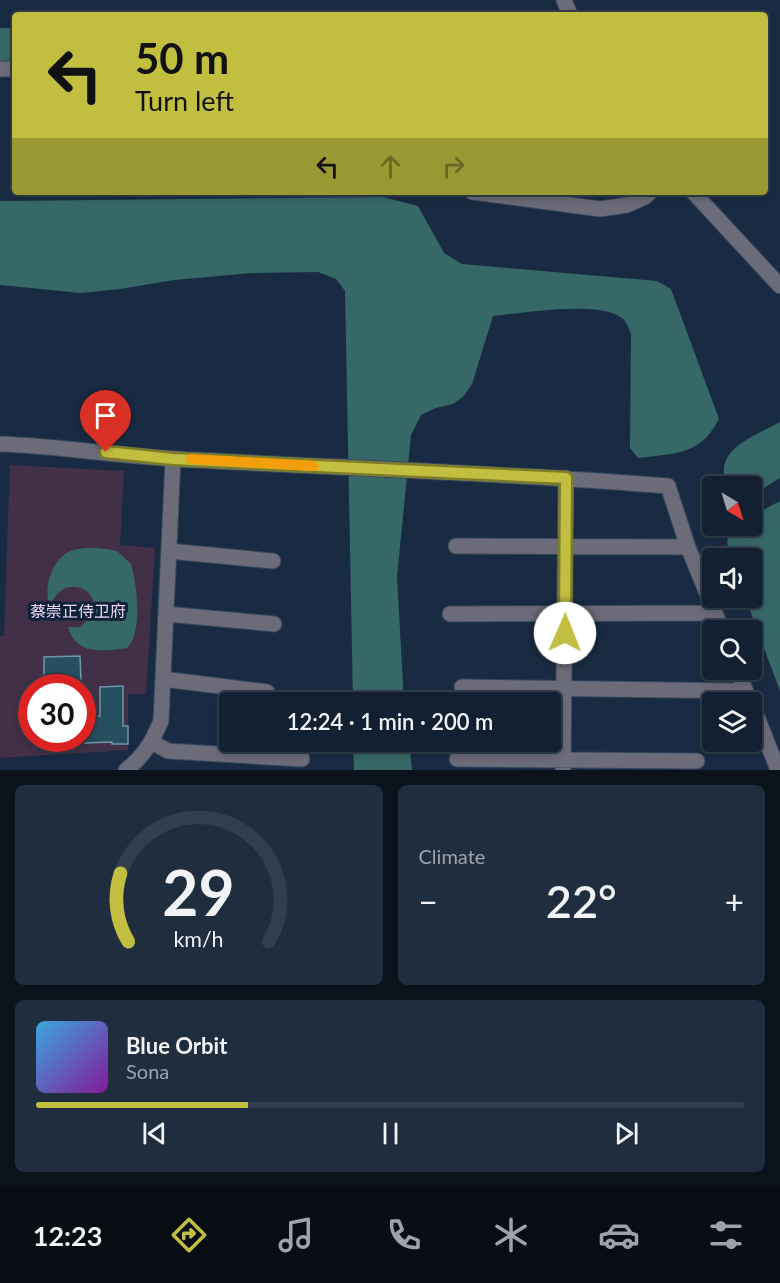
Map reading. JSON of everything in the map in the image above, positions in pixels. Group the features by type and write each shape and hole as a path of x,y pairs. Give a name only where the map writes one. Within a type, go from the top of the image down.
{"street":[{"path":"495,195 600,209 627,205 647,195"},
{"path":"696,195 780,286"},
{"path":"0,444 173,459 566,478 668,486 688,547 718,620"},
{"path":"126,770 143,756 161,721 173,459"},
{"path":"563,765 566,478"},
{"path":"456,546 688,547"},
{"path":"169,551 273,561"},
{"path":"166,614 274,624"},
{"path":"450,614 715,614"},
{"path":"163,679 267,692"},
{"path":"462,687 564,689 702,696"},
{"path":"762,731 778,770"},
{"path":"152,742 168,751 302,759"},
{"path":"457,759 563,765 697,761"}],"green space":[{"name":"蔡崇正侍卫府","path":"10,465 124,471 120,545 155,548 146,694 128,694 128,750 96,752 0,758 0,636 4,636"}],"shaded area":[{"path":"0,28 12,28 12,62 0,62"},
{"path":"383,197 418,206 444,253 462,264 657,281 671,289 719,419 704,440 695,446 675,453 638,458 630,448 631,334 622,318 597,310 579,309 493,316 472,384 464,396 453,404 421,415 411,435 397,577 403,692 353,692 345,291 336,279 318,272 252,273 174,280 81,293 0,285 0,201"},
{"path":"780,422 780,478 762,489 762,476 725,476 724,473 725,463 730,454 748,439"},
{"path":"780,501 780,691 762,643 762,620 754,620 749,608 762,608 762,548 728,548 727,544 728,536 762,536 762,511"},
{"path":"82,548 117,551 131,564 137,595 137,620 132,641 127,648 92,650 77,643 68,627 80,627 89,618 93,609 90,595 77,587 70,587 61,591 52,601 48,600 48,585 56,563 67,553"},
{"path":"353,752 410,752 412,770 354,770"}],"building":[{"path":"80,656 81,674 44,674 44,657"},
{"path":"123,686 123,726 128,726 128,744 96,743 96,716 100,716 100,687"}],"slow traffic":[{"path":"191,459 314,466"}],"route":[{"path":"106,452 173,459 566,478 565,633"}]}
